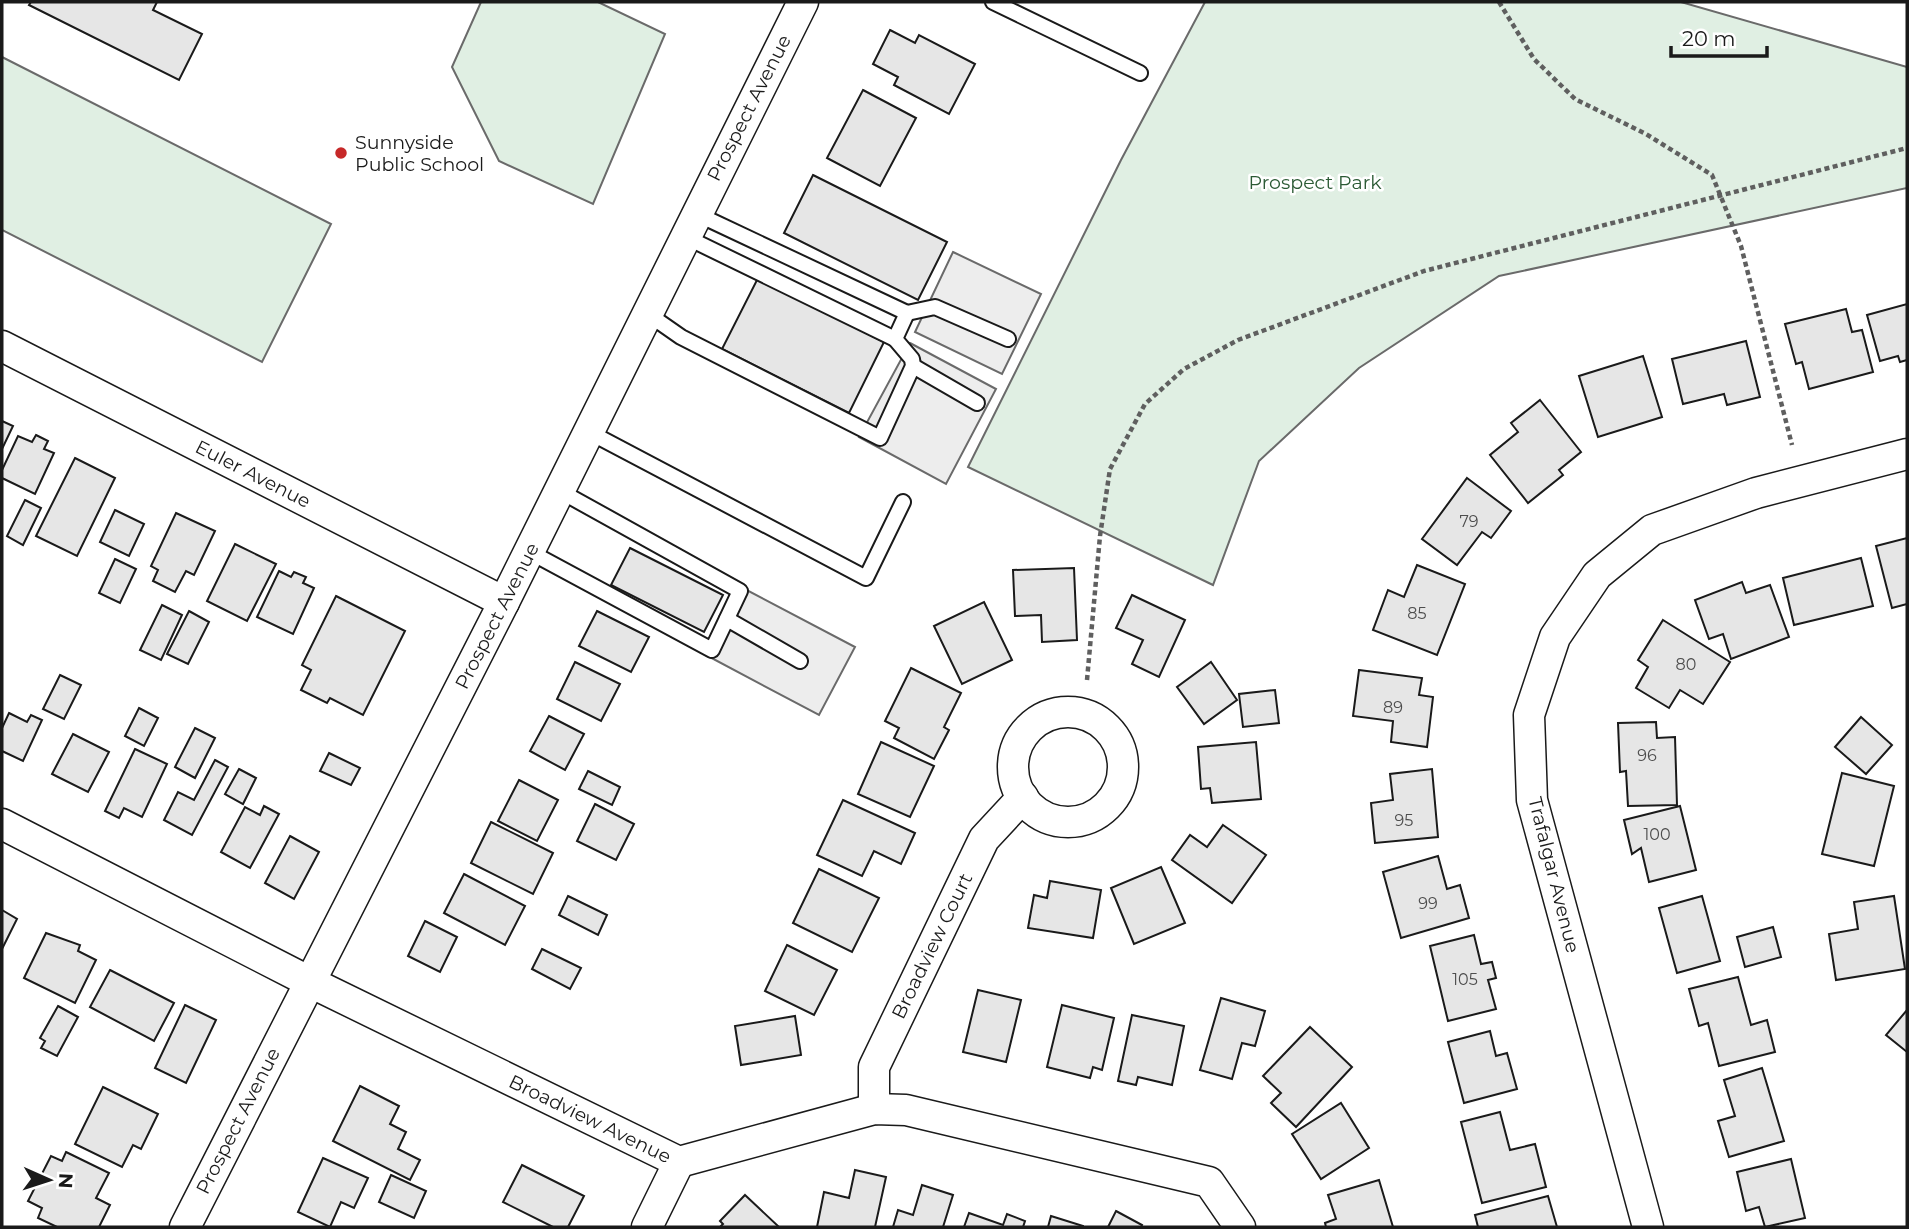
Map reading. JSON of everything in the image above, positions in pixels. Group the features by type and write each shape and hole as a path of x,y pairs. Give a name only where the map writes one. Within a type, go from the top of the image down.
{"street":[{"name":"Prospect Avenue","path":"185,1227 308,981 530,552 803,2"},
{"name":"Euler Avenue","path":"2,346 504,602"},
{"name":"Trafalgar Avenue","path":"1648,1227 1532,800 1529,715 1555,636 1597,575 1653,530 1756,492 1907,454"},
{"name":"Broadview Court","path":"874,1109 874,1067 984,839 1023,797"},
{"name":"Broadview Avenue","path":"2,824 308,981 679,1162 874,1109 906,1110 1209,1182 1240,1227"},
{"path":"647,1227 679,1162"}],"lane":[{"path":"993,2 1140,73"},
{"path":"691,225 907,313 935,307 1008,339"},
{"path":"648,314 681,337 880,438 913,366 912,359 895,339 691,225"},
{"path":"895,339 907,313"},
{"path":"913,366 977,402"},
{"path":"589,432 866,578 903,502"},
{"path":"530,552 712,650 740,592 560,491"},
{"path":"727,619 800,661"}],"path":[{"path":"1499,2 1534,59 1575,99 1646,134 1712,175 1741,246 1792,445"},
{"path":"1087,680 1100,536 1110,469 1145,404 1184,369 1238,340 1424,271 1907,148"}],"green space":[{"path":"481,2 598,2 665,34 593,204 499,161 452,67"},
{"name":"Prospect Park","path":"1205,2 1681,2 1907,67 1907,188 1499,276 1359,368 1259,461 1213,585 968,467 1121,160"},
{"path":"2,57 331,224 262,362 2,230"}],"shaded area":[{"path":"953,252 1041,294 1002,374 915,332"},
{"path":"910,343 996,389 946,484 859,437"},
{"path":"739,586 855,647 819,715 704,654"}],"building":[{"path":"31,2 157,2 153,10 202,34 179,80 29,5"},
{"path":"890,30 915,43 919,35 975,64 949,114 894,85 898,77 873,64"},
{"path":"863,90 916,118 880,186 827,158"},
{"path":"813,175 947,242 918,300 784,233"},
{"path":"758,278 884,342 849,413 722,349"},
{"path":"1907,304 1907,360 1900,362 1898,356 1880,361 1867,315"},
{"path":"1846,309 1852,332 1862,330 1873,372 1809,389 1802,362 1796,364 1785,324"},
{"path":"1746,341 1760,397 1727,405 1724,394 1683,404 1672,359"},
{"path":"1643,356 1662,417 1598,437 1579,376"},
{"path":"1540,400 1581,452 1559,470 1563,475 1528,503 1490,455 1518,432 1511,423"},
{"path":"2,421 13,426 2,449"},
{"path":"36,435 48,441 44,449 54,453 35,494 2,478 2,470 18,436 32,442"},
{"path":"75,458 115,478 77,556 36,536"},
{"path":"1467,478 1511,511 1491,538 1482,532 1457,565 1422,539"},
{"path":"25,500 41,508 23,545 7,536"},
{"path":"115,510 144,524 129,556 100,542"},
{"path":"176,513 215,531 194,575 186,571 175,592 153,581 158,570 151,566"},
{"path":"1907,538 1907,604 1892,608 1876,546"},
{"path":"235,544 276,564 247,621 207,601"},
{"path":"630,548 723,595 704,632 611,585"},
{"path":"1861,558 1873,606 1794,625 1783,578"},
{"path":"115,559 136,569 120,603 99,593"},
{"path":"1417,565 1465,584 1437,655 1373,630 1388,590 1404,597"},
{"path":"1074,568 1077,640 1042,642 1041,615 1015,616 1013,570"},
{"path":"279,571 291,577 294,572 306,577 303,583 314,588 293,634 257,617"},
{"path":"1742,582 1746,593 1770,585 1789,637 1731,659 1723,634 1709,639 1695,600"},
{"path":"1132,595 1185,620 1159,677 1132,664 1143,640 1116,628"},
{"path":"336,596 405,631 363,715 330,698 327,703 301,690 311,670 302,665"},
{"path":"984,602 1012,660 962,684 934,626"},
{"path":"162,605 182,615 161,660 140,650"},
{"path":"189,611 209,622 188,664 167,654"},
{"path":"597,611 649,637 631,672 579,646"},
{"path":"1663,620 1730,662 1703,704 1680,690 1669,708 1636,688 1648,667 1638,660"},
{"path":"575,662 620,684 601,721 557,699"},
{"path":"1211,662 1237,700 1204,724 1177,687"},
{"path":"911,668 961,693 944,727 949,730 934,759 894,738 899,728 885,721"},
{"path":"1359,670 1422,678 1419,695 1433,697 1427,747 1391,742 1393,721 1353,716"},
{"path":"60,675 81,685 64,719 43,709"},
{"path":"1275,690 1279,723 1243,727 1239,694"},
{"path":"139,708 158,718 144,746 125,736"},
{"path":"9,713 27,722 31,715 42,720 23,761 2,751 2,728"},
{"path":"549,716 584,734 565,770 530,751"},
{"path":"1861,717 1892,745 1866,774 1835,747"},
{"path":"1656,722 1657,738 1675,737 1677,805 1628,806 1626,771 1620,772 1618,723"},
{"path":"195,728 215,738 195,778 175,767"},
{"path":"73,734 109,752 88,792 52,774"},
{"path":"881,742 934,766 910,817 858,794"},
{"path":"1256,742 1261,799 1212,803 1210,788 1201,789 1198,747"},
{"path":"135,749 167,764 142,817 124,808 119,818 105,811"},
{"path":"329,753 360,768 351,785 320,771"},
{"path":"215,760 228,767 192,835 164,820 178,792 194,800"},
{"path":"239,769 256,778 243,804 225,794"},
{"path":"1432,769 1438,837 1375,843 1371,803 1393,800 1390,774"},
{"path":"588,771 620,787 612,805 579,789"},
{"path":"1842,773 1894,786 1874,866 1822,854"},
{"path":"519,780 558,800 537,841 498,821"},
{"path":"843,800 915,833 901,864 874,851 862,876 817,855"},
{"path":"595,804 634,824 616,860 577,841"},
{"path":"264,806 279,814 250,868 221,852 245,807 260,815"},
{"path":"1680,806 1696,870 1649,882 1641,848 1632,854 1624,820"},
{"path":"491,822 553,853 533,894 471,863"},
{"path":"1223,825 1266,855 1232,903 1172,860 1190,835 1207,847"},
{"path":"290,836 319,852 294,899 265,883"},
{"path":"1438,856 1447,889 1460,885 1469,918 1401,938 1383,872"},
{"path":"1161,867 1185,923 1134,944 1111,888"},
{"path":"819,869 879,898 852,952 793,923"},
{"path":"464,874 525,906 505,945 444,913"},
{"path":"1050,881 1101,890 1093,938 1028,928 1034,895 1047,898"},
{"path":"568,896 607,915 598,935 559,915"},
{"path":"1702,896 1720,961 1677,973 1659,908"},
{"path":"1894,896 1905,969 1836,980 1829,934 1858,929 1854,902"},
{"path":"2,910 17,919 2,949"},
{"path":"425,921 457,937 440,972 408,956"},
{"path":"1773,927 1781,957 1745,967 1737,937"},
{"path":"46,933 80,945 78,951 96,960 75,1003 24,978"},
{"path":"1474,935 1481,964 1492,962 1496,978 1488,980 1496,1009 1448,1021 1430,946"},
{"path":"787,945 837,970 814,1015 765,991"},
{"path":"542,949 581,968 570,989 532,969"},
{"path":"110,970 174,1003 154,1041 90,1007"},
{"path":"1738,977 1751,1025 1767,1020 1775,1052 1719,1066 1708,1023 1699,1026 1689,989"},
{"path":"978,990 1021,1000 1006,1062 963,1052"},
{"path":"1221,998 1265,1011 1255,1046 1242,1043 1232,1079 1200,1070"},
{"path":"185,1005 216,1020 186,1083 155,1068"},
{"path":"1062,1005 1114,1018 1102,1070 1093,1067 1090,1078 1047,1067"},
{"path":"58,1006 78,1017 57,1056 41,1048 45,1041 40,1038"},
{"path":"1907,1010 1907,1052 1886,1035"},
{"path":"1132,1015 1184,1026 1172,1085 1138,1077 1136,1085 1118,1081"},
{"path":"795,1016 801,1055 741,1065 735,1026"},
{"path":"1310,1027 1352,1067 1296,1127 1271,1103 1281,1093 1263,1076"},
{"path":"1490,1031 1496,1056 1507,1053 1517,1089 1464,1103 1448,1042"},
{"path":"1762,1068 1784,1141 1729,1157 1718,1121 1735,1116 1724,1080"},
{"path":"360,1086 399,1106 390,1124 406,1132 398,1149 420,1160 410,1180 333,1141"},
{"path":"103,1087 158,1114 141,1149 133,1145 122,1167 75,1144"},
{"path":"1341,1103 1369,1148 1321,1179 1292,1134"},
{"path":"1500,1112 1510,1150 1535,1144 1546,1187 1482,1203 1461,1122"},
{"path":"66,1152 109,1173 96,1198 110,1205 99,1227 57,1227 38,1218 42,1208 28,1201 51,1156 62,1161"},
{"path":"323,1158 368,1178 354,1208 341,1202 330,1227 298,1212"},
{"path":"1791,1159 1805,1218 1765,1227 1759,1207 1746,1211 1737,1172"},
{"path":"522,1165 584,1196 568,1227 553,1227 503,1202"},
{"path":"855,1170 886,1177 875,1227 817,1227 824,1192 849,1198"},
{"path":"391,1175 426,1191 414,1218 379,1202"},
{"path":"1379,1180 1393,1227 1326,1227 1325,1223 1336,1219 1328,1195"},
{"path":"922,1185 953,1195 943,1227 893,1227 898,1210 913,1215"},
{"path":"745,1195 779,1227 720,1227 723,1224 720,1221"},
{"path":"1548,1196 1557,1227 1478,1227 1475,1215"},
{"path":"1116,1211 1142,1225 1141,1227 1108,1227"},
{"path":"969,1213 1003,1225 1007,1214 1025,1221 1023,1227 964,1227"},
{"path":"1051,1216 1083,1226 1083,1227 1048,1227"}],"place":[{"name":"Sunnyside Public School","path":"341,153"}]}
